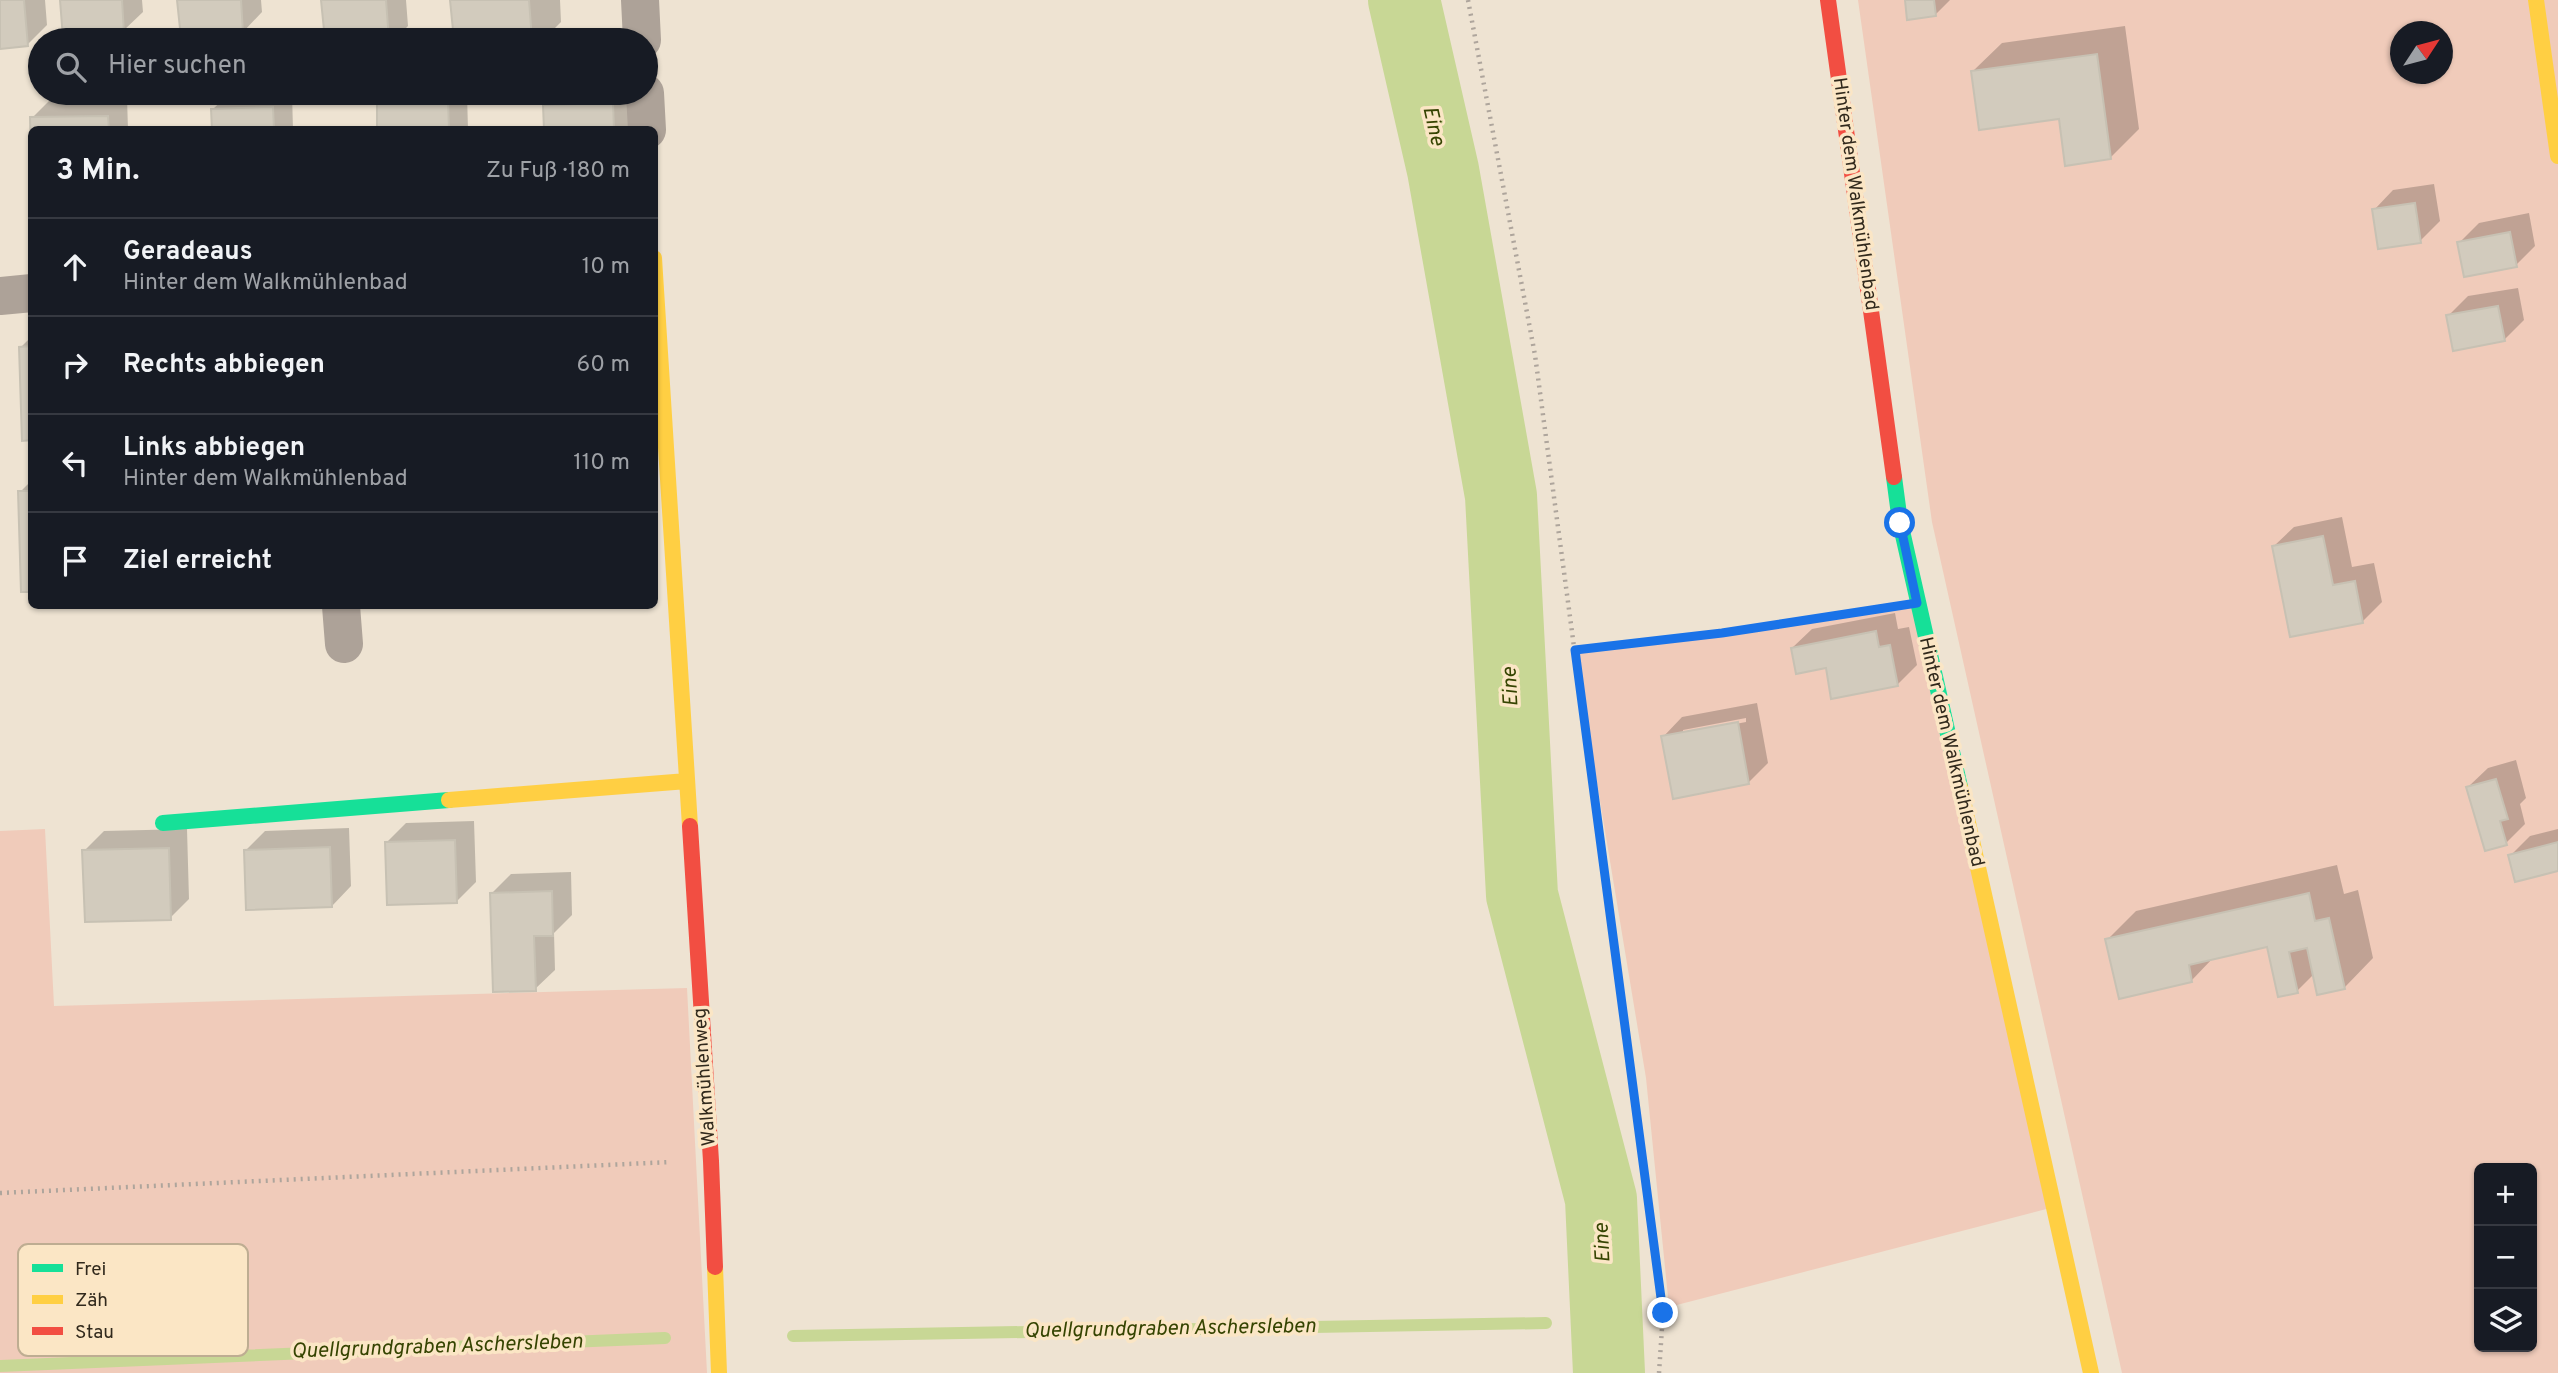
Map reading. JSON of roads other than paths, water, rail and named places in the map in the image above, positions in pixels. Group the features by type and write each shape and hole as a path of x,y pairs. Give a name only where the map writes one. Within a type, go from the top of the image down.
{"street":[{"path":"640,0 641,28"},
{"name":"Hinter dem Walkmühlenbad","path":"1828,0 1900,523 2091,1373"},
{"path":"2536,0 2558,156"},
{"path":"646,105 647,126"},
{"path":"0,296 28,293"},
{"name":"Walkmühlenweg","path":"658,321 710,1161 719,1373"},
{"path":"341,609 344,644"},
{"path":"163,823 687,781"}],"waterway":[{"name":"Eine","path":"1404,0 1443,170 1501,496 1522,895 1601,1199 1609,1373"},
{"name":"Quellgrundgraben Aschersleben","path":"793,1336 1546,1323"},
{"name":"Quellgrundgraben Aschersleben","path":"248,1356 665,1338"},
{"name":"Quellgrundgraben Aschersleben","path":"0,1366 238,1356"}]}
